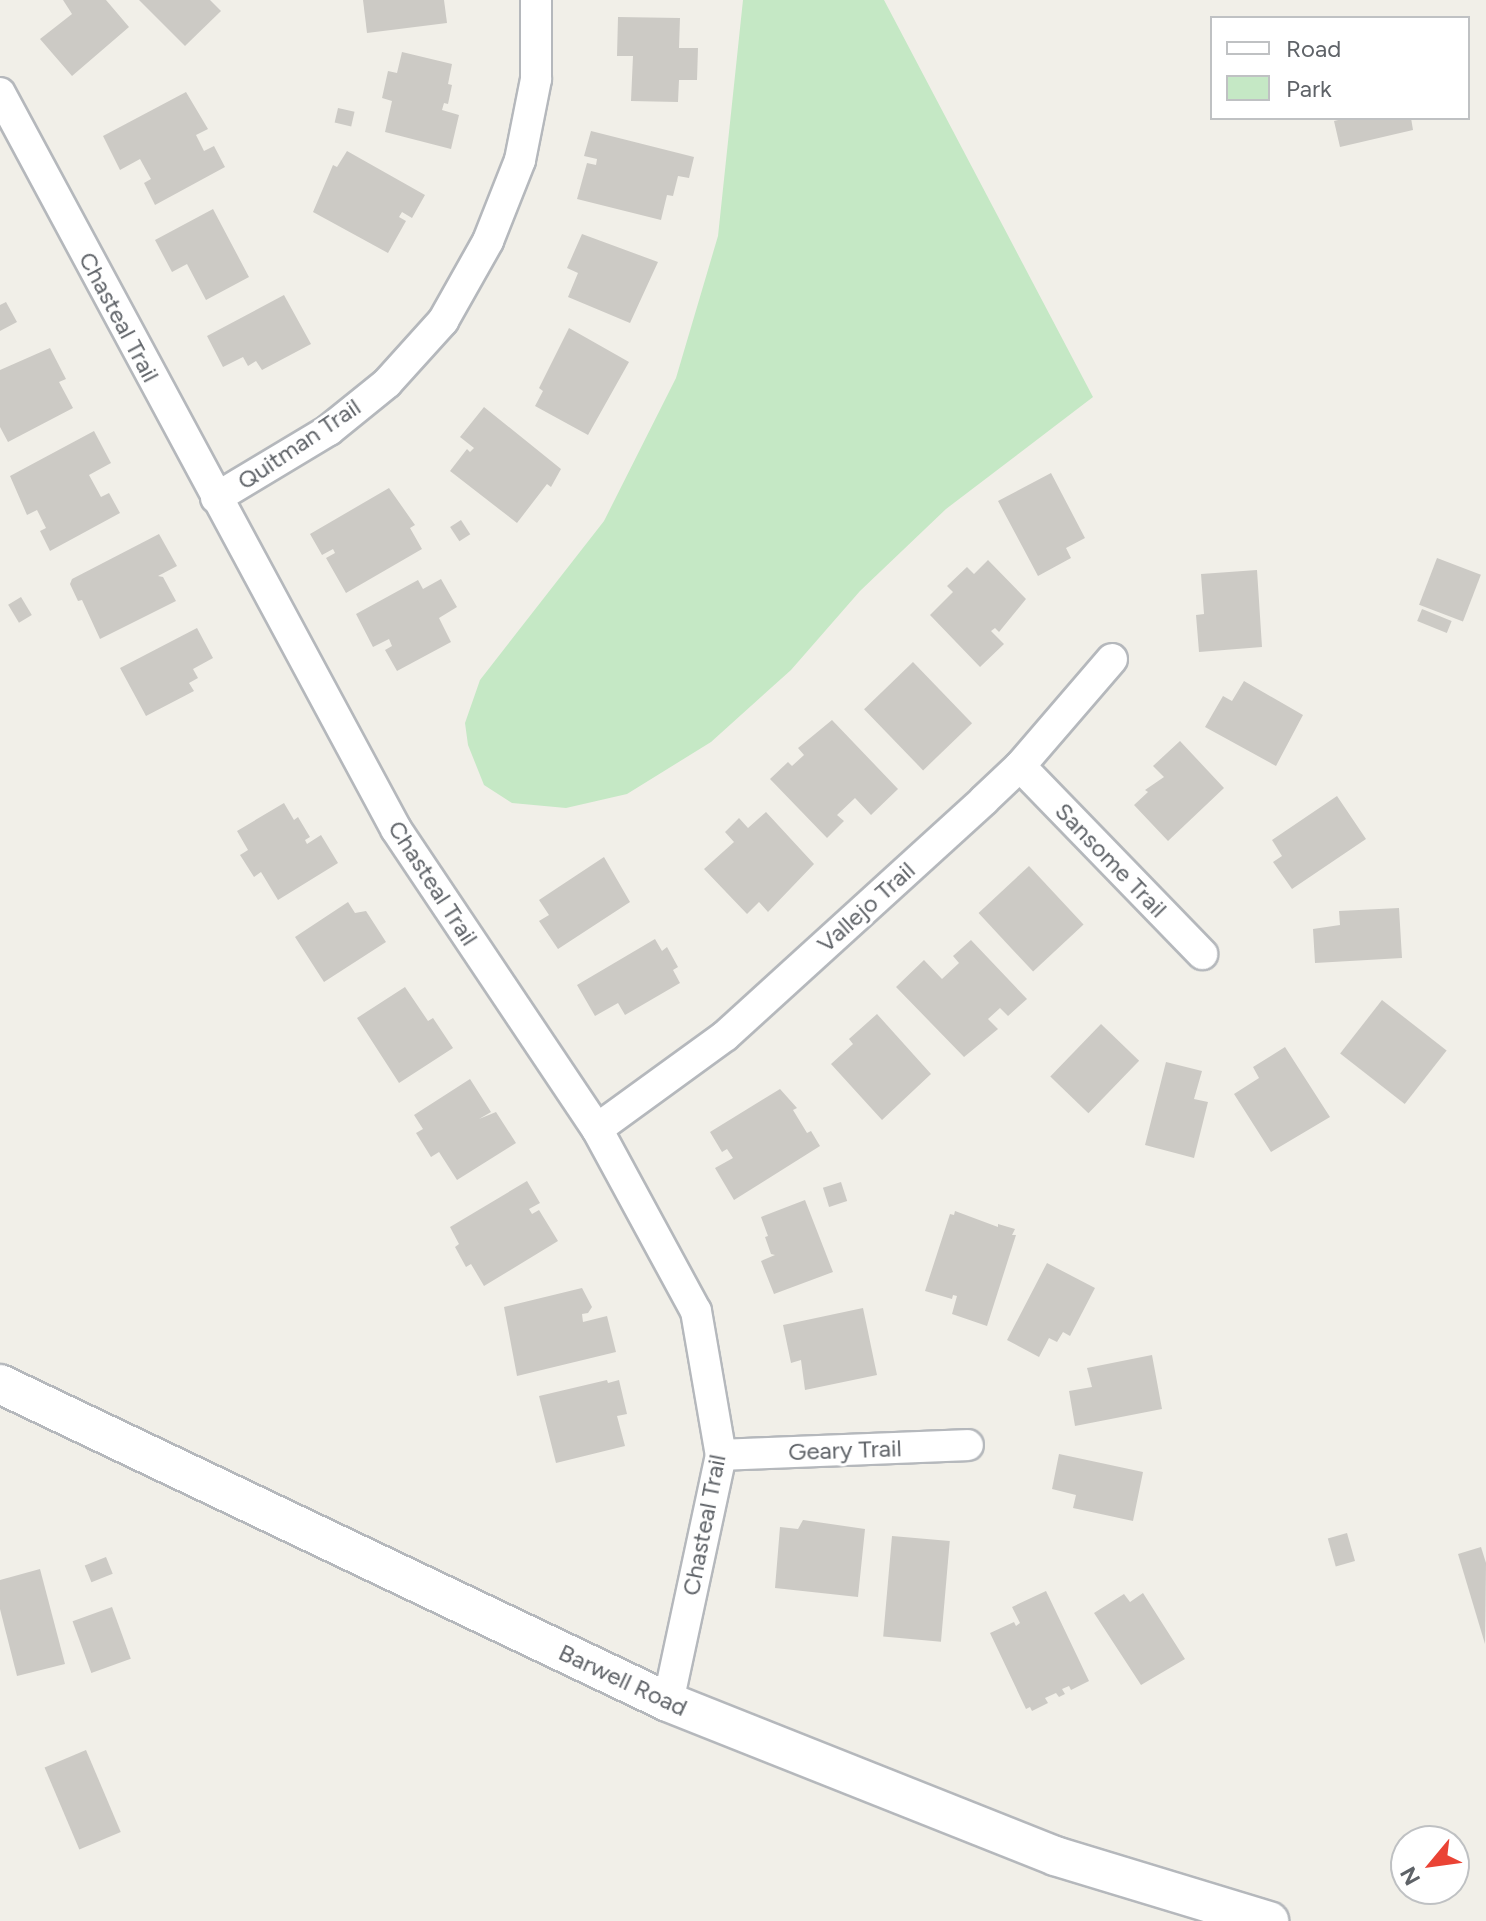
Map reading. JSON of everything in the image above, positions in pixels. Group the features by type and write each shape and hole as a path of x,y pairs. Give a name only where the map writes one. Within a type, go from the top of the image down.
{"street":[{"name":"Quitman Trail","path":"216,498 329,430 387,383 443,321 488,241 520,160 536,79 536,0"},
{"name":"Chasteal Trail","path":"0,93 396,829 597,1129 696,1311 721,1455 668,1702"},
{"name":"Vallejo Trail","path":"597,1129 725,1036 1020,766 1112,659"},
{"name":"Sansome Trail","path":"1020,766 1202,954"},
{"name":"Barwell Road","path":"0,1384 668,1702 1055,1856 1269,1921"},
{"name":"Geary Trail","path":"721,1455 968,1445"}],"green space":[{"path":"743,0 884,0 1093,397 946,509 860,591 791,670 711,742 627,794 566,808 512,803 484,785 468,745 465,723 480,680 604,521 676,378 718,236"}],"building":[{"path":"63,0 106,0 129,27 72,76 40,39 72,14"},
{"path":"139,0 210,0 221,11 185,46"},
{"path":"363,0 444,0 447,23 367,33"},
{"path":"618,17 680,18 679,48 698,48 697,80 679,80 678,102 631,101 633,56 617,56"},
{"path":"402,52 452,64 448,104 444,103 442,110 459,115 451,149 385,132 392,101 382,98 388,71 397,73"},
{"path":"186,92 208,129 196,135 204,151 214,146 225,167 155,205 144,183 151,179 140,159 120,170 103,136"},
{"path":"338,108 355,112 351,126 335,123"},
{"path":"1411,120 1413,130 1340,147 1334,121"},
{"path":"591,131 694,157 689,178 678,176 673,196 667,195 661,220 577,199 587,163 596,165 597,159 584,156"},
{"path":"347,151 425,195 412,218 402,212 399,217 406,221 388,253 313,212 333,165 337,167"},
{"path":"213,209 249,277 206,300 187,264 172,272 155,240"},
{"path":"582,234 658,262 630,323 568,297 578,273 567,268"},
{"path":"284,295 311,344 262,370 256,361 248,366 243,357 223,367 207,336"},
{"path":"6,302 17,322 0,331 0,305"},
{"path":"569,328 629,362 588,435 535,406 543,391 539,388"},
{"path":"50,348 66,379 59,382 73,408 8,442 0,427 0,370"},
{"path":"484,407 561,469 551,487 547,484 517,523 450,471 467,449 470,452 474,448 460,437"},
{"path":"94,431 111,463 89,475 101,497 109,493 120,513 50,551 40,531 46,528 37,510 27,515 10,476"},
{"path":"1051,473 1085,538 1066,548 1071,558 1038,576 998,501"},
{"path":"389,488 415,525 410,528 422,549 346,593 326,558 335,553 333,549 322,555 310,534"},
{"path":"461,520 470,534 459,541 450,527"},
{"path":"159,534 177,566 158,576 163,577 176,601 100,639 82,600 78,601 70,584 72,579"},
{"path":"1437,558 1481,575 1463,622 1419,605"},
{"path":"988,560 1026,599 999,632 995,628 991,631 1004,644 980,667 930,615 953,592 947,586 967,567 974,574"},
{"path":"1257,570 1262,647 1199,652 1196,615 1204,614 1201,574"},
{"path":"441,579 457,607 439,618 451,642 397,671 385,650 392,646 389,639 373,647 356,614 418,580 423,589"},
{"path":"21,597 32,615 19,623 8,605"},
{"path":"1422,609 1452,621 1447,633 1417,621"},
{"path":"197,628 213,658 193,669 198,678 189,683 194,691 146,716 120,668"},
{"path":"913,662 972,723 923,770 864,709"},
{"path":"1244,681 1303,715 1276,766 1205,727 1223,696 1232,701"},
{"path":"832,720 898,789 871,815 855,798 837,815 844,821 827,838 770,779 788,762 792,766 804,755 798,748"},
{"path":"1180,741 1224,788 1168,841 1134,805 1148,792 1145,790 1164,777 1153,766"},
{"path":"1337,796 1366,839 1292,889 1273,862 1282,856 1272,840"},
{"path":"284,803 294,820 298,817 310,837 305,840 307,844 321,835 338,863 278,900 261,872 254,877 240,855 248,850 237,831"},
{"path":"766,812 814,864 768,912 759,902 747,914 704,869 734,842 725,832 739,818 748,828"},
{"path":"604,857 630,902 558,949 539,921 549,915 539,900"},
{"path":"1029,866 1084,925 1033,972 979,913"},
{"path":"348,902 355,913 366,911 386,942 324,982 295,937"},
{"path":"1399,908 1402,958 1315,963 1313,929 1340,925 1339,911"},
{"path":"655,939 662,951 667,947 678,967 673,970 680,983 625,1015 618,1003 595,1016 577,985"},
{"path":"971,940 1027,999 1008,1016 1000,1008 988,1019 998,1029 964,1057 896,987 924,960 942,979 959,963 953,956"},
{"path":"405,987 428,1021 433,1018 453,1048 399,1083 357,1018"},
{"path":"1382,1000 1447,1050 1405,1104 1340,1054"},
{"path":"877,1014 931,1074 882,1120 831,1064 853,1044 849,1039"},
{"path":"1101,1024 1139,1061 1088,1113 1050,1077"},
{"path":"1285,1047 1330,1117 1271,1152 1234,1094 1259,1078 1253,1067"},
{"path":"1166,1062 1202,1071 1194,1099 1208,1102 1194,1158 1145,1145"},
{"path":"470,1079 491,1112 479,1119 496,1112 516,1143 457,1180 439,1152 431,1157 416,1133 423,1129 414,1115"},
{"path":"780,1089 797,1108 793,1110 807,1133 811,1131 820,1146 734,1200 715,1168 733,1158 727,1149 722,1152 710,1132"},
{"path":"527,1181 540,1203 529,1209 532,1214 539,1210 558,1241 484,1286 471,1264 466,1267 455,1247 459,1244 450,1227"},
{"path":"841,1182 847,1201 829,1207 823,1188"},
{"path":"805,1200 833,1272 774,1294 761,1261 775,1255 771,1254 761,1217"},
{"path":"955,1211 998,1227 998,1224 1015,1229 1012,1235 1016,1235 987,1326 952,1314 957,1296 953,1295 952,1299 925,1291 950,1214 954,1215"},
{"path":"1047,1263 1095,1288 1070,1336 1063,1332 1057,1342 1049,1338 1039,1357 1007,1340"},
{"path":"582,1288 592,1307 588,1313 582,1314 583,1322 607,1316 616,1352 517,1376 504,1307"},
{"path":"863,1308 877,1375 805,1390 801,1360 791,1363 783,1325"},
{"path":"1152,1355 1162,1409 1075,1426 1069,1391 1092,1387 1087,1368"},
{"path":"607,1380 608,1383 619,1380 627,1414 617,1416 625,1446 556,1463 539,1396"},
{"path":"1059,1454 1143,1472 1133,1521 1073,1508 1076,1495 1052,1489"},
{"path":"803,1520 865,1529 858,1597 775,1588 780,1527 798,1529"},
{"path":"1347,1533 1355,1561 1336,1566 1328,1539"},
{"path":"892,1536 950,1541 941,1642 883,1637"},
{"path":"1481,1547 1486,1563 1485,1644 1458,1554"},
{"path":"106,1557 113,1574 91,1582 85,1566"},
{"path":"40,1569 65,1664 17,1676 0,1609 0,1580"},
{"path":"1046,1591 1089,1681 1071,1690 1069,1686 1062,1689 1065,1694 1059,1697 1056,1693 1045,1698 1048,1703 1032,1711 1030,1707 1026,1709 990,1633 1014,1622 1016,1626 1020,1623 1012,1607"},
{"path":"1143,1593 1185,1659 1141,1685 1094,1613 1124,1594 1130,1602"},
{"path":"112,1607 131,1659 91,1673 73,1621"},
{"path":"86,1750 121,1832 79,1850 45,1768"}]}
